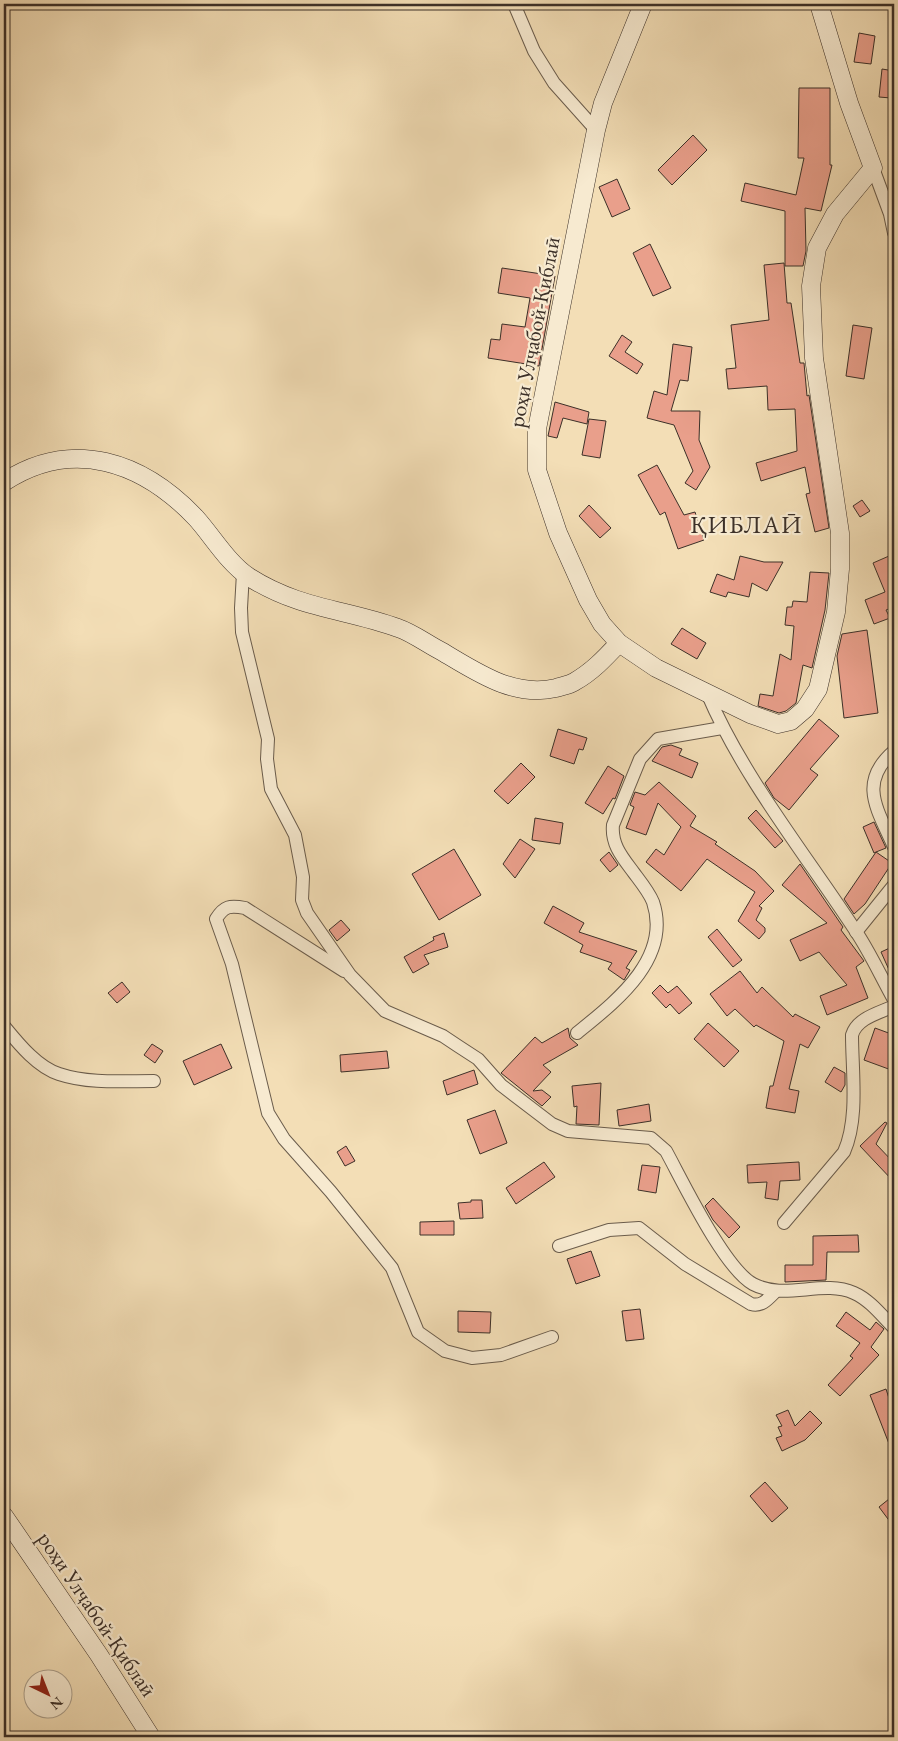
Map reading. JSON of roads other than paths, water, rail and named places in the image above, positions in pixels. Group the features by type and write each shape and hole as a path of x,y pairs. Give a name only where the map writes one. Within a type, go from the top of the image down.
{"street":[{"path":"514,4 534,51 554,83 596,130"},
{"name":"роҳи Улҷабой-Қиблаӣ","path":"643,4 606,95 596,130 537,429 537,470 558,533 588,600 602,624 619,643 656,668 708,694 778,724 791,721 805,709 818,689 825,668 836,612 840,533 814,358 810,286 817,248 835,214 873,168"},
{"path":"819,4 849,103 890,214 894,233"},
{"path":"4,482 39,466 70,458 100,460 132,471 170,494 196,518 243,573 264,586 316,607 400,628 493,681 522,689 549,689 572,684 597,667 619,643"},
{"path":"243,573 242,632 268,739 267,759 271,789 295,835 303,877 302,900 307,913 350,975 385,1011 443,1036 465,1050 478,1060 502,1085 552,1124 568,1131 651,1138 666,1151 730,1263 751,1283 776,1292 840,1289 865,1299 894,1328"},
{"path":"708,694 722,728 808,862 856,932 894,1000"},
{"path":"577,1033 618,999 636,978 652,949 657,930 652,900 615,846 612,834 613,825 640,759 658,738 722,728"},
{"path":"894,751 884,761 873,778 872,795 894,847"},
{"path":"856,932 894,884"},
{"path":"350,975 246,908 232,906 223,909 216,919 232,964 268,1113 284,1139 331,1192 392,1268 418,1332 445,1350 472,1358 501,1355 552,1337"},
{"path":"784,1223 844,1152 848,1143 852,1127 852,1035 855,1027 861,1022 894,1006"},
{"path":"4,1026 36,1060 58,1073 99,1081 154,1081"},
{"path":"559,1246 609,1230 640,1228 685,1264 751,1304 758,1306 776,1292"},
{"name":"роҳи Улҷабой-Қиблаӣ","path":"4,1516 99,1655 151,1737"}],"district":[{"name":"ҚИБЛАӢ","path":"746,524"}]}
